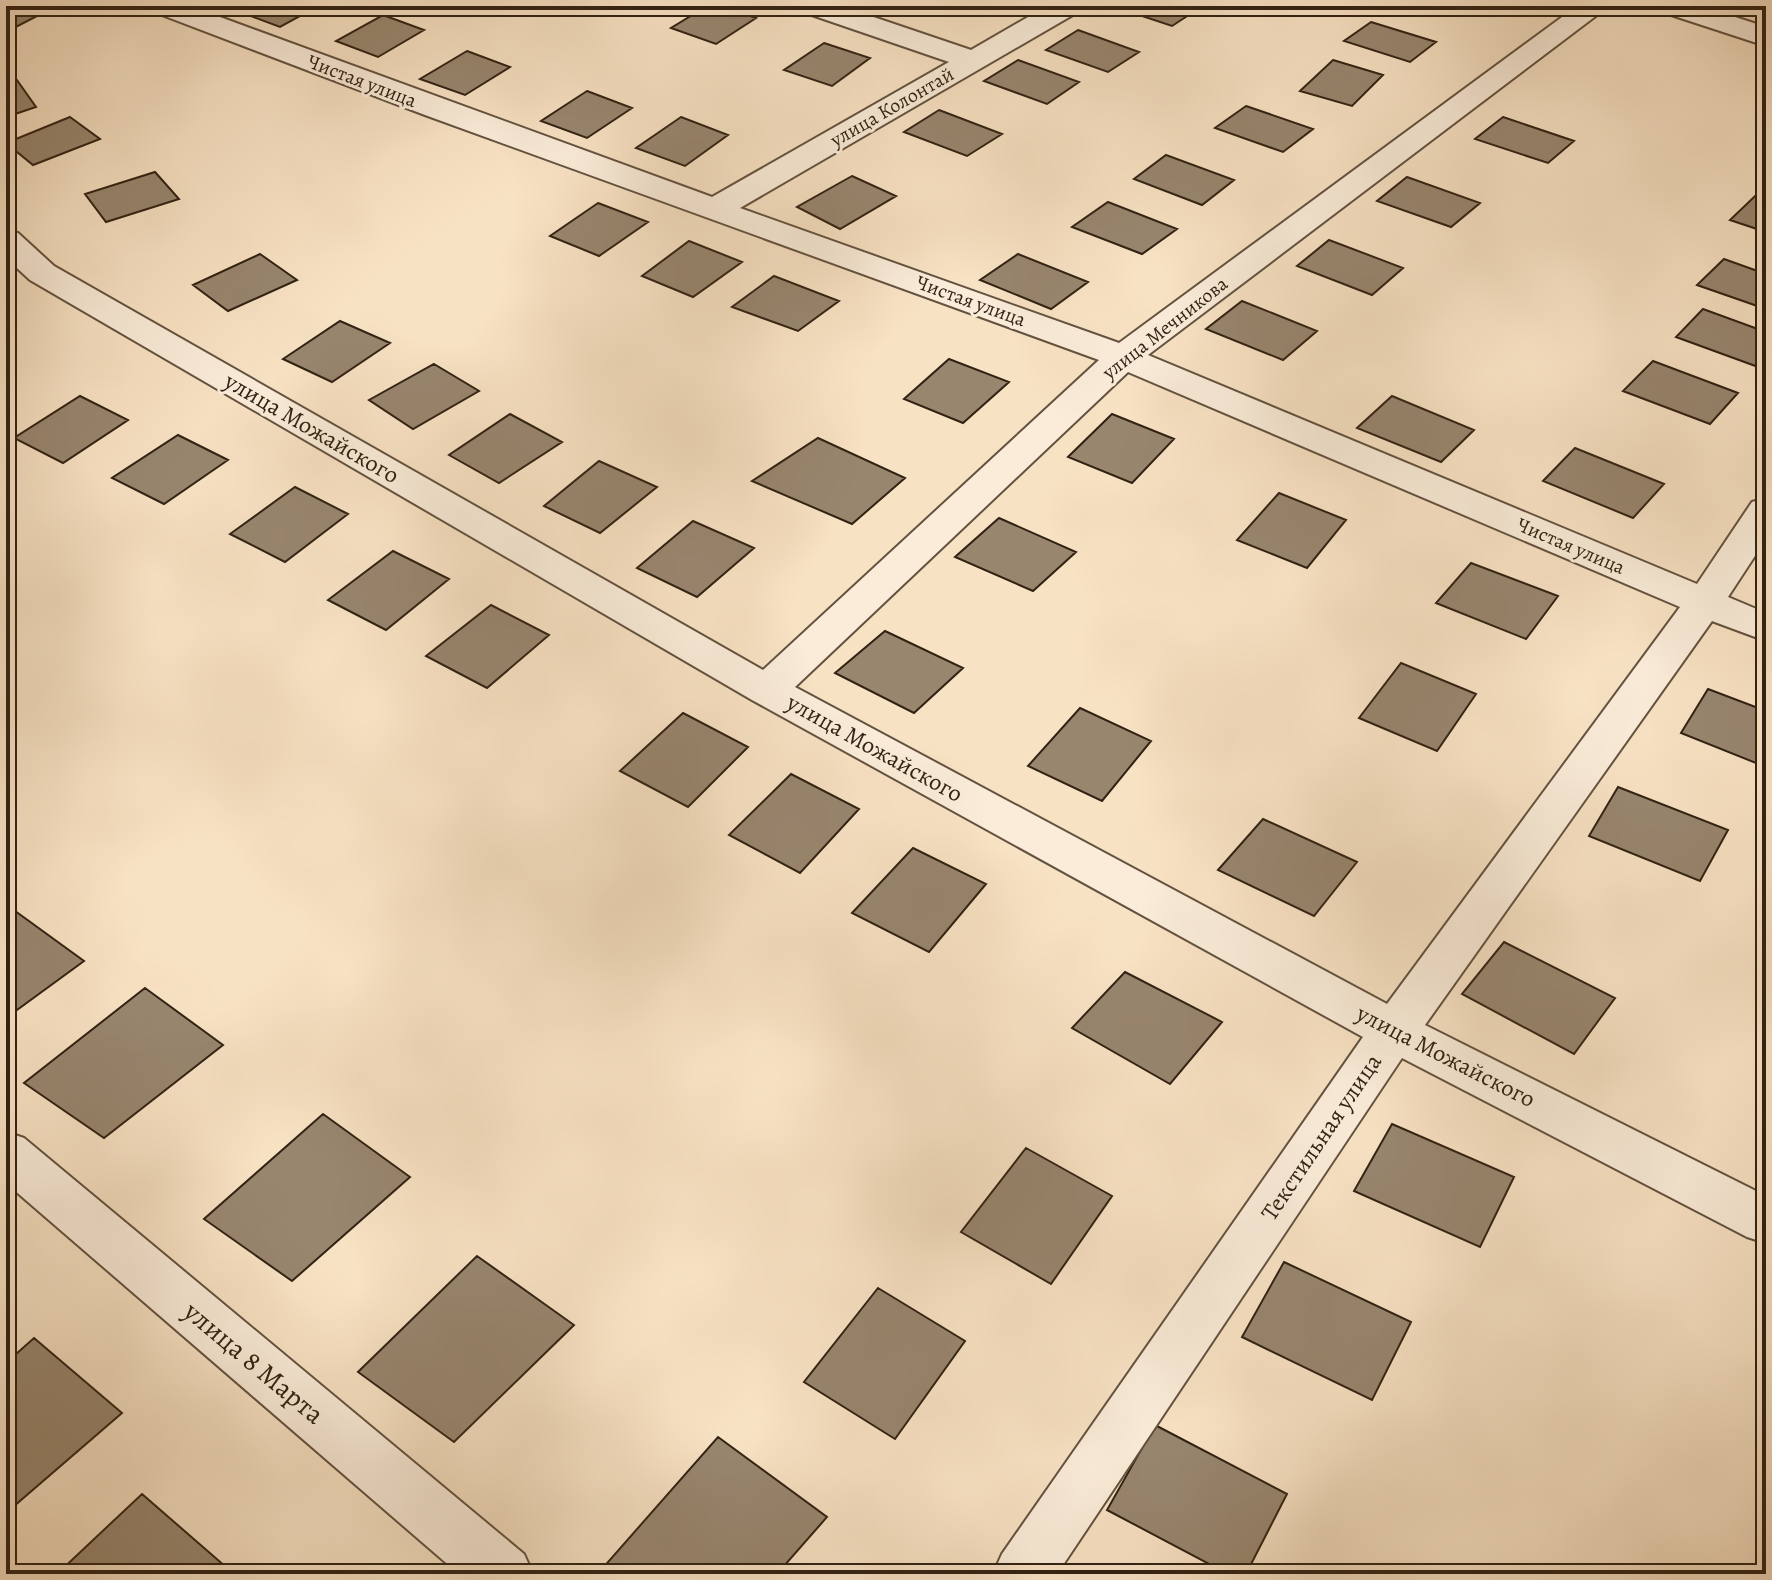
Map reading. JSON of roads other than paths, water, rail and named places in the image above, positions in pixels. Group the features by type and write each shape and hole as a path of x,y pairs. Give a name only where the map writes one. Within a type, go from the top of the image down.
{"street":[{"name":"Чистая улица","path":"164,6 436,109 1123,357 1766,628"},
{"path":"813,6 973,60"},
{"name":"улица Колонтай","path":"715,209 1068,6"},
{"name":"улица Мечникова","path":"767,690 1123,357 1595,6"},
{"path":"1672,6 1766,37"},
{"name":"улица Можайского","path":"6,240 24,281 1394,1031 1766,1221"},
{"name":"Текстильная улица","path":"1023,1574 1394,1031 1704,603 1766,510"},
{"name":"улица 8 Марта","path":"6,1153 503,1574"}]}
